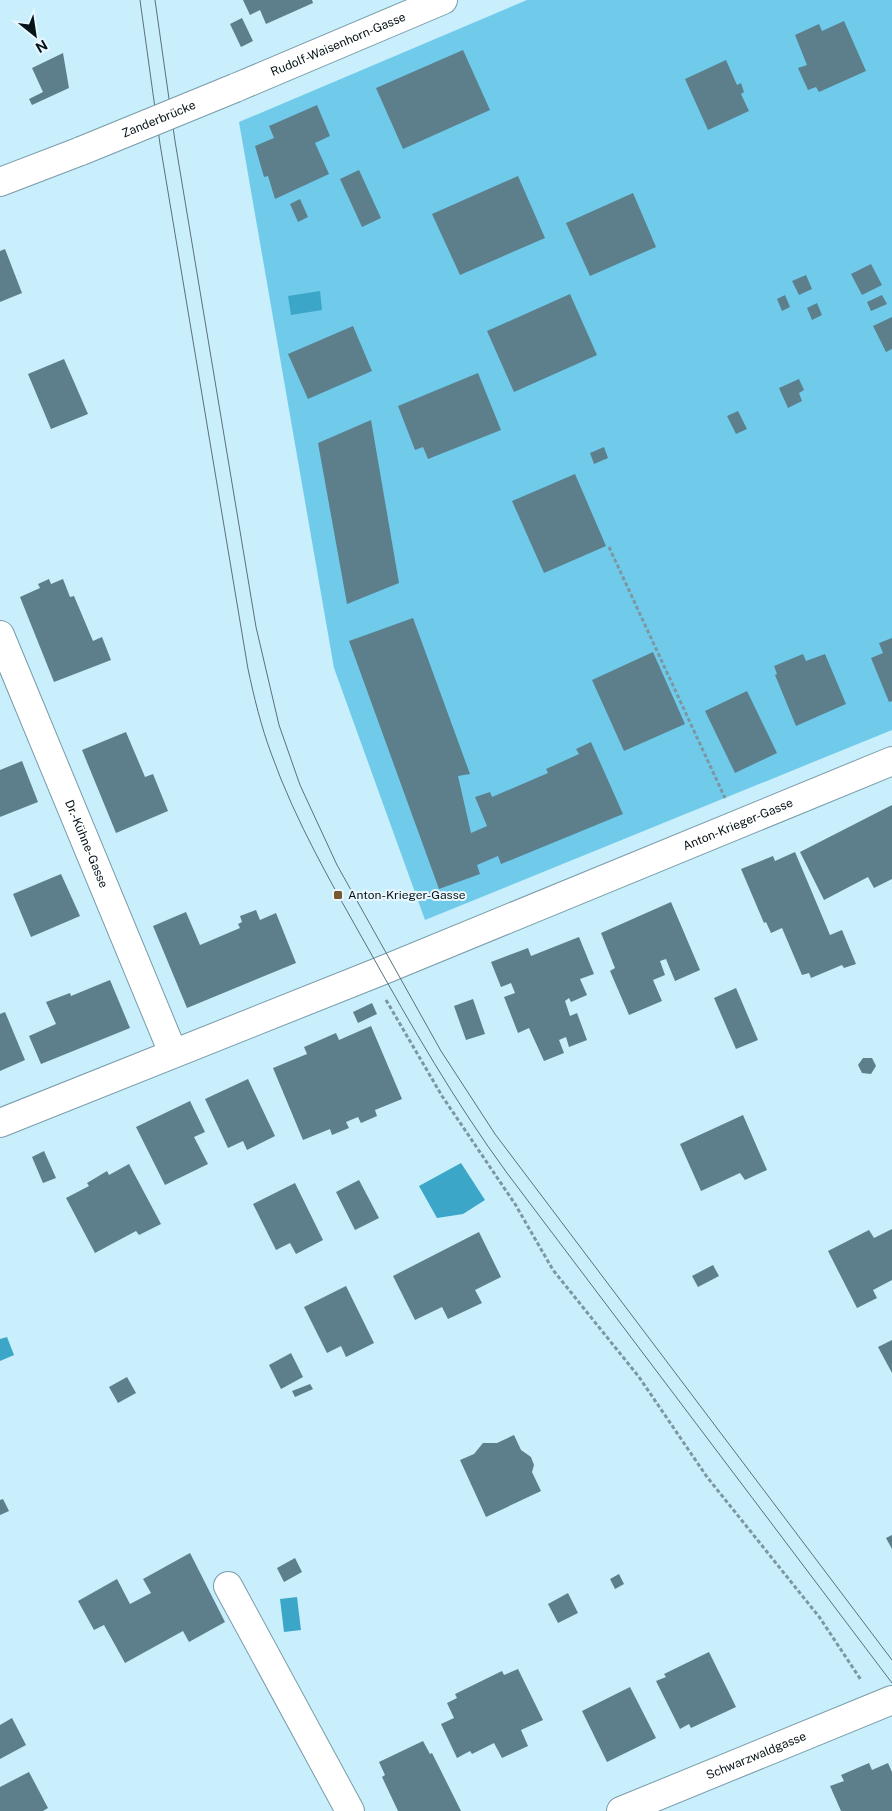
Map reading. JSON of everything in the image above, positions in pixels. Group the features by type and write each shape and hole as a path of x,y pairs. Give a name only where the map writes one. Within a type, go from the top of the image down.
{"street":[{"name":"Rudolf-Waisenhorn-Gasse","path":"235,88 443,0"},
{"name":"Zanderbrücke","path":"0,182 235,88"},
{"name":"Dr.-Kühne-Gasse","path":"0,635 172,1052"},
{"name":"Anton-Krieger-Gasse","path":"0,1123 172,1052 372,975 892,761"},
{"path":"228,1586 350,1811"},
{"name":"Schwarzwaldgasse","path":"622,1811 885,1704"}],"path":[{"path":"609,547 738,825"},
{"path":"372,975 442,1096 515,1204 553,1270 639,1377 707,1477 820,1618 885,1704"}],"shaded area":[{"path":"527,0 892,0 892,730 425,920 334,668 239,122"},
{"path":"320,291 322,310 291,315 288,296"},
{"path":"461,1163 485,1200 463,1214 437,1218 419,1186"},
{"path":"7,1337 14,1355 0,1361 0,1339"},
{"path":"297,1597 301,1630 284,1632 280,1599"}],"building":[{"path":"243,0 312,0 313,3 266,24 260,10 250,15"},
{"path":"242,18 253,41 241,47 230,24"},
{"path":"844,21 866,71 819,92 816,87 808,90 798,68 807,65 795,35 819,24 822,31"},
{"path":"463,50 490,110 403,149 376,88"},
{"path":"63,53 69,88 32,105 29,99 43,92 32,68"},
{"path":"726,60 737,85 741,83 744,92 741,94 749,111 708,130 685,79"},
{"path":"317,105 330,136 315,143 329,174 275,199 268,176 264,177 255,146 274,138 269,126"},
{"path":"359,170 381,218 362,227 340,179"},
{"path":"518,176 545,238 460,275 432,214"},
{"path":"633,193 656,247 590,276 566,223"},
{"path":"300,199 308,217 298,222 290,204"},
{"path":"5,249 22,293 0,302 0,251"},
{"path":"871,264 882,285 862,295 851,274"},
{"path":"806,275 812,289 799,295 792,281"},
{"path":"570,294 597,355 514,392 487,331"},
{"path":"785,295 790,307 782,311 777,299"},
{"path":"882,295 887,304 871,311 867,302"},
{"path":"817,303 822,315 812,320 807,308"},
{"path":"892,317 892,349 886,352 873,326"},
{"path":"353,326 372,371 308,399 288,354"},
{"path":"64,359 88,414 51,429 28,374"},
{"path":"478,373 501,430 428,459 423,447 415,450 398,406"},
{"path":"799,379 804,390 799,393 802,401 788,408 779,388"},
{"path":"738,411 747,429 736,434 727,416"},
{"path":"371,420 399,583 347,604 318,443"},
{"path":"604,447 608,458 594,464 590,453"},
{"path":"575,474 606,546 544,573 512,501"},
{"path":"49,579 51,584 63,579 70,597 74,596 93,641 102,637 111,660 54,682 20,597 40,588 38,584"},
{"path":"413,618 470,774 458,776 471,833 487,826 475,797 490,792 492,797 548,773 546,769 579,754 576,749 591,742 623,814 501,864 498,856 477,865 480,874 439,889 349,641"},
{"path":"892,638 892,701 889,702 871,658 883,653 879,643"},
{"path":"653,652 685,724 624,751 592,680"},
{"path":"803,654 806,661 825,654 846,704 796,726 775,675 777,674 774,666"},
{"path":"747,691 777,753 735,773 705,711"},
{"path":"126,732 145,777 153,774 168,811 116,833 82,750"},
{"path":"22,761 38,802 0,817 0,770"},
{"path":"892,805 892,879 874,888 868,877 824,900 800,852"},
{"path":"795,852 830,935 842,930 856,964 844,968 842,965 811,978 809,973 802,975 782,928 771,933 766,922 764,923 741,869 773,856 775,861"},
{"path":"61,874 80,916 31,937 13,894"},
{"path":"671,902 700,970 675,981 666,959 660,961 665,975 653,980 662,1001 629,1015 610,971 615,968 601,933"},
{"path":"256,910 260,920 276,913 296,963 187,1008 153,926 186,912 200,945 240,928 238,924 242,922 240,916"},
{"path":"579,937 594,974 580,979 587,995 571,1002 569,998 565,1001 570,1016 577,1013 587,1040 569,1047 566,1037 559,1040 564,1053 544,1061 529,1028 518,1033 504,997 515,993 511,983 501,987 491,962 528,948 531,956"},
{"path":"110,980 130,1028 41,1064 29,1036 56,1024 46,1002 70,993 71,996"},
{"path":"736,988 758,1040 736,1049 714,998"},
{"path":"473,999 485,1034 466,1040 454,1006"},
{"path":"372,1003 377,1014 358,1023 353,1012"},
{"path":"5,1012 25,1060 0,1071 0,1014"},
{"path":"371,1026 402,1099 375,1110 377,1116 361,1123 358,1117 346,1122 349,1128 332,1135 330,1129 303,1140 273,1068 307,1054 304,1047 336,1033 339,1040"},
{"path":"863,1058 872,1058 876,1066 871,1074 862,1073 858,1065"},
{"path":"248,1079 275,1136 247,1150 243,1141 228,1148 205,1099"},
{"path":"190,1101 205,1132 194,1137 208,1164 165,1185 136,1127"},
{"path":"743,1115 767,1170 745,1180 740,1173 701,1191 680,1144"},
{"path":"44,1151 56,1178 43,1183 32,1157"},
{"path":"129,1164 161,1224 139,1235 136,1231 95,1253 66,1198 89,1186 87,1183 107,1171 109,1175"},
{"path":"359,1180 379,1218 355,1230 336,1192"},
{"path":"295,1183 323,1240 296,1254 290,1243 276,1250 253,1204"},
{"path":"892,1229 892,1280 873,1290 877,1298 857,1308 828,1251 869,1230 874,1238"},
{"path":"479,1232 501,1277 475,1290 482,1303 448,1319 442,1307 415,1320 393,1276"},
{"path":"713,1265 719,1276 698,1287 692,1276"},
{"path":"346,1286 374,1343 346,1357 341,1346 327,1353 304,1307"},
{"path":"892,1340 892,1373 878,1347"},
{"path":"291,1353 303,1377 281,1389 269,1365"},
{"path":"127,1377 136,1393 118,1403 109,1387"},
{"path":"310,1384 313,1389 295,1397 292,1391"},
{"path":"514,1435 521,1450 531,1457 534,1465 532,1472 541,1491 486,1517 460,1460 474,1454 483,1443 497,1443"},
{"path":"3,1499 9,1511 0,1515 0,1500"},
{"path":"892,1535 892,1549 886,1538"},
{"path":"190,1553 225,1622 189,1642 183,1631 125,1663 104,1625 94,1630 78,1601 117,1579 130,1604 151,1593 143,1579"},
{"path":"295,1558 302,1572 284,1582 277,1568"},
{"path":"619,1574 624,1584 615,1589 610,1579"},
{"path":"568,1593 578,1613 558,1623 548,1604"},
{"path":"709,1652 736,1707 691,1728 689,1724 680,1729 656,1681 666,1677 664,1674"},
{"path":"518,1669 543,1720 521,1730 528,1746 502,1758 494,1743 472,1754 470,1751 457,1758 441,1724 454,1718 447,1703 457,1698 455,1694 502,1671 504,1675"},
{"path":"630,1687 656,1738 607,1762 582,1711"},
{"path":"12,1718 26,1745 0,1759 0,1725"},
{"path":"423,1741 430,1754 432,1753 461,1811 398,1811 382,1777 385,1775 379,1762"},
{"path":"869,1763 872,1770 888,1763 892,1772 892,1811 841,1811 830,1786 844,1781 841,1775"},
{"path":"29,1772 48,1808 43,1811 0,1811 0,1787"}],"tram line":[{"path":"140,0 160,144 248,669 264,732 292,804 329,878 401,1007 452,1092 488,1146 892,1683"},
{"path":"155,0 175,141 256,627 279,725 300,785 337,865 441,1051 495,1134 892,1660"}],"place":[{"name":"Anton-Krieger-Gasse","path":"338,895"}]}
